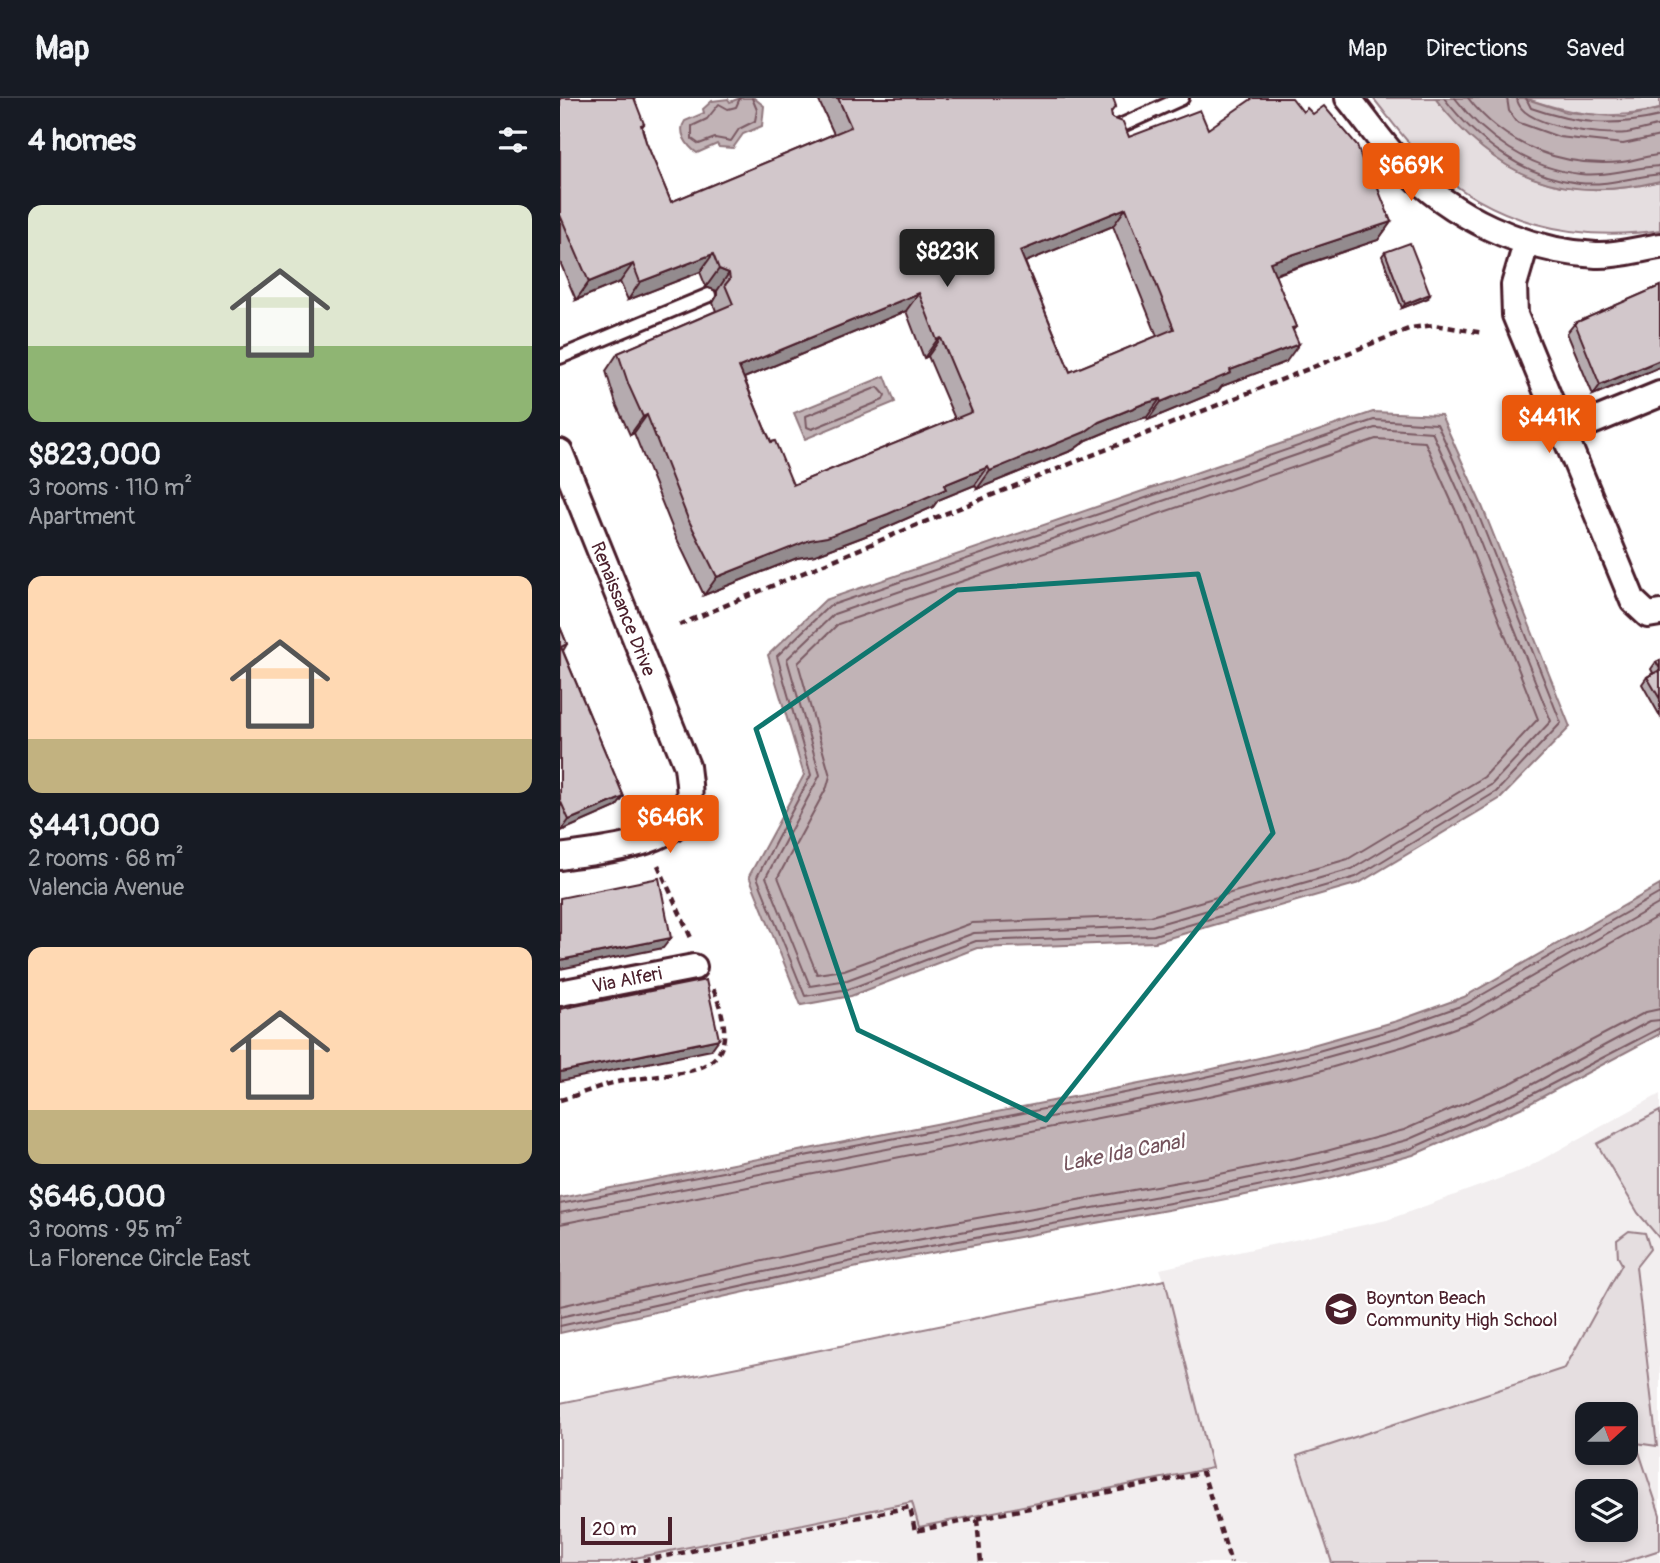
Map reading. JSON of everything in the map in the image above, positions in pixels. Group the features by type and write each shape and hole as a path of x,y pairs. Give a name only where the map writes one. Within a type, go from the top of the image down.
{"street":[{"path":"1348,98 1402,165 1432,191 1449,205 1525,244 1599,255 1660,246"},
{"path":"1525,244 1514,285 1515,314 1633,601 1648,615 1660,613"},
{"path":"1565,433 1660,394"},
{"name":"Renaissance Drive","path":"560,452 687,766 690,805 673,828 638,844 560,857"},
{"name":"Via Alferi","path":"560,993 700,966"}],"lane":[{"path":"1107,132 1182,98"},
{"path":"560,357 709,295"}],"path":[{"path":"679,625 1028,480 1411,328 1434,325 1485,333"},
{"path":"1024,470 1028,480"},
{"path":"560,1100 617,1082 693,1072 707,1065 718,1054 722,1043 721,1007 700,966 655,857"},
{"path":"631,1563 910,1507 915,1531 1203,1473 1231,1563"},
{"path":"977,1519 981,1563"}],"highlighted area":[{"path":"1198,574 1273,833 1046,1120 858,1030 756,729 957,590"}],"shaded area":[{"path":"1373,98 1435,98 1482,148 1507,165 1534,178 1562,186 1592,189 1625,188 1660,181 1660,230 1597,233 1566,230 1508,214 1480,201 1429,164"},
{"path":"1524,98 1660,98 1660,109 1624,115 1591,114 1559,109"},
{"name":"Boynton Beach Community High School","path":"1660,1094 1660,1563 560,1563 560,1403 1164,1280 1160,1269 1387,1220 1523,1170"},
{"path":"1660,1111 1660,1239 1638,1213 1597,1144"},
{"path":"1629,1231 1645,1233 1650,1249 1636,1267 1657,1446 1638,1443 1638,1402 1575,1402 1575,1465 1638,1465 1638,1449 1660,1515 1660,1550 1620,1563 1332,1563 1297,1456 1565,1368 1622,1264 1618,1257 1617,1240"},
{"path":"1165,1280 1212,1468 919,1527 912,1502 610,1563 560,1563 560,1403"}],"water":[{"path":"740,98 754,98 764,106 762,126 743,134 733,148 719,147 717,144 697,153 693,150 683,134 685,121 704,113 703,109 712,101 728,99 730,102"},
{"path":"1435,98 1524,98 1566,112 1624,117 1660,109 1660,181 1625,188 1592,189 1562,186 1533,178 1482,148"},
{"path":"885,376 895,402 805,439 794,413"},
{"path":"1373,412 1441,415 1482,506 1570,727 1501,798 1359,883 1155,942 977,948 851,996 801,1005 749,876 804,775 768,655 825,600"},
{"name":"Lake Ida Canal","path":"1660,885 1660,1034 1525,1106 1413,1155 1325,1179 876,1263 560,1333 560,1198 1200,1072 1309,1046 1397,1021 1464,997"}],"building":[{"path":"560,98 634,98 644,124 641,125 646,142 671,202 851,127 838,98 1113,98 1116,106 1111,112 1112,118 1123,122 1129,137 1200,110 1208,129 1253,98 1292,98 1303,112 1307,108 1313,114 1324,106 1357,145 1364,165 1368,163 1391,222 1270,262 1296,327 1292,328 1299,344 1230,370 1231,373 1161,402 1160,399 1143,404 1099,422 1085,432 990,471 988,467 944,485 946,489 888,514 827,537 810,540 717,577 688,519 647,415 643,417 629,386 618,353 733,304 725,285 730,279 729,273 719,269 713,254 640,282 633,264 589,282 560,215","holes":["1126,208 1174,329 1070,372 1020,251","919,293 937,340 941,338 972,412 793,485 775,441 771,442 764,427 739,367"]},
{"path":"1410,243 1430,294 1405,304 1385,252"},
{"path":"1660,286 1660,360 1600,385 1575,323"},
{"path":"560,627 567,644 561,647 624,797 569,820 560,800"},
{"path":"1660,670 1660,699 1647,677"},
{"path":"659,878 671,938 560,960 560,898"},
{"path":"706,980 719,1039 560,1072 560,1009"}],"place":[{"name":"Boynton Beach Community High School","path":"1341,1309"}]}
